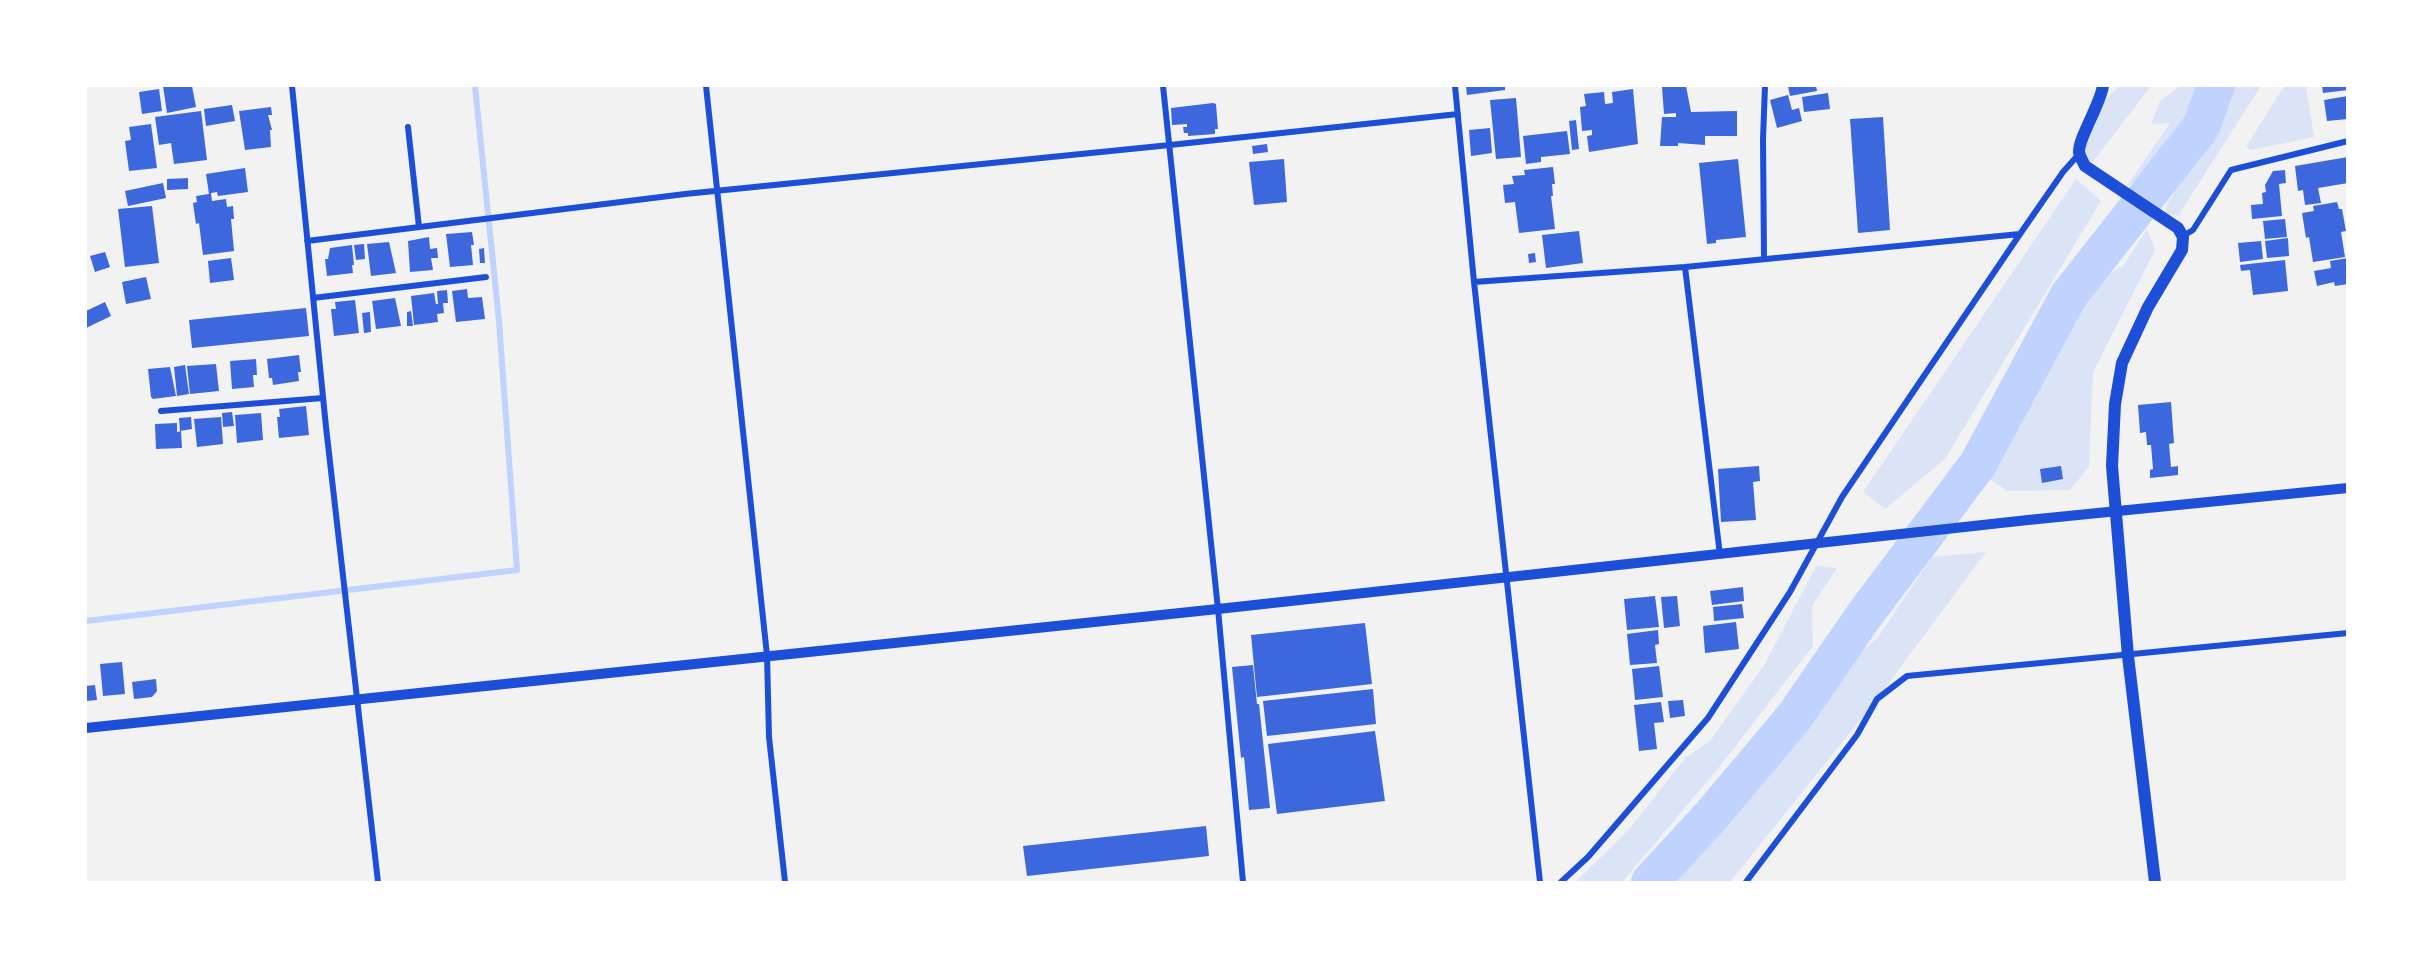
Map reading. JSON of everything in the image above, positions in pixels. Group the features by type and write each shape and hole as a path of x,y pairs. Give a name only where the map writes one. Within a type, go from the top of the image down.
{"main road":[{"path":"2103,86 2093,118 2081,140 2079,153 2085,166 2180,233 2182,250 2148,307 2122,363 2115,404 2112,466 2128,656 2155,882"}],"street":[{"path":"292,86 323,398 378,882"},
{"path":"706,86 767,655 769,737 785,882"},
{"path":"1163,86 1218,609 1243,882"},
{"path":"1455,86 1474,282 1540,882"},
{"path":"1764,257 1765,86"},
{"path":"308,241 717,192 1458,114"},
{"path":"408,127 418,227"},
{"path":"2180,233 2193,230 2231,170 2348,141"},
{"path":"1561,882 1588,857 1707,718 1790,592 1842,497 2062,172 2079,153"},
{"path":"1474,282 1685,267 1764,257 2020,234"},
{"path":"1685,267 1720,555"},
{"path":"313,298 486,277"},
{"path":"161,411 323,398"},
{"path":"86,728 1218,609 1830,541 2348,488"},
{"path":"1746,882 1857,735 1877,699 1907,676 2348,633"}],"shaded area":[{"path":"2119,86 2151,86 2092,163 2081,156 2089,117"},
{"path":"2180,86 2216,86 2201,127 2158,169 2126,187 2170,123 2151,124 2160,101"},
{"path":"2233,86 2261,86 2178,216 2165,213 2167,204 2231,104"},
{"path":"2284,86 2306,86 2314,137 2251,150 2246,147"},
{"path":"2076,179 2101,201 1945,459 1885,509 1863,492"},
{"path":"2147,229 2155,250 2093,372 2089,467 2070,490 2008,491 1989,479 1996,450 2069,295 2123,266"},
{"path":"1986,552 1877,699 1730,882 1668,882 1863,651 1878,637 1932,557"},
{"path":"1816,566 1837,568 1812,606 1813,646 1717,770 1622,882 1576,882 1631,827 1685,758 1710,741 1765,664"}],"building":[{"path":"163,86 192,86 196,107 167,113"},
{"path":"1466,86 1505,86 1505,90 1467,95"},
{"path":"1686,86 1691,112 1737,111 1737,136 1705,136 1705,145 1678,143 1678,146 1660,146 1662,117 1676,117 1676,113 1664,114 1662,87"},
{"path":"1788,86 1816,86 1817,91 1790,96"},
{"path":"2322,86 2348,86 2348,90 2323,93"},
{"path":"159,89 162,111 142,114 139,92"},
{"path":"1633,89 1638,144 1589,152 1587,136 1592,135 1592,130 1582,131 1580,107 1586,106 1584,94 1604,92 1605,104 1613,103 1612,92"},
{"path":"1828,93 1830,109 1804,112 1802,97"},
{"path":"1788,95 1792,110 1799,108 1802,121 1777,128 1770,100"},
{"path":"2348,96 2348,119 2327,121 2324,100"},
{"path":"1516,98 1521,157 1496,159 1490,100"},
{"path":"1216,104 1218,129 1215,129 1215,134 1188,136 1188,133 1184,133 1183,127 1187,127 1187,124 1172,125 1171,108"},
{"path":"232,105 235,121 206,126 204,109"},
{"path":"271,107 272,115 268,115 272,130 270,130 271,147 245,150 239,111"},
{"path":"201,111 207,160 174,164 171,143 159,145 155,117"},
{"path":"1883,117 1890,230 1858,233 1850,119"},
{"path":"1576,120 1579,149 1572,150 1569,121"},
{"path":"151,124 157,168 129,171 125,141 131,140 129,127"},
{"path":"1490,128 1492,153 1471,156 1469,130"},
{"path":"1567,131 1570,154 1541,157 1541,162 1526,164 1523,136"},
{"path":"1267,144 1268,152 1253,154 1252,146"},
{"path":"2348,157 2348,183 2318,188 2321,203 2305,205 2303,190 2298,191 2295,166"},
{"path":"1284,159 1287,202 1254,205 1249,162"},
{"path":"1738,159 1746,237 1716,240 1716,243 1707,244 1699,163"},
{"path":"1553,167 1555,184 1552,184 1553,196 1551,196 1555,229 1519,233 1515,202 1505,203 1503,185 1514,184 1512,176 1525,175 1524,170"},
{"path":"245,168 248,192 218,196 217,192 211,193 212,201 226,199 227,207 233,206 234,219 231,219 234,251 203,255 199,223 196,224 193,203 197,202 196,196 209,194 206,174"},
{"path":"2285,170 2286,183 2279,184 2282,216 2252,219 2251,205 2263,204 2262,193 2266,192 2265,185 2273,171"},
{"path":"188,178 188,189 167,190 167,179"},
{"path":"163,183 166,198 128,206 125,191"},
{"path":"2337,202 2339,209 2342,209 2346,231 2341,232 2345,257 2313,262 2302,213 2314,211 2313,206"},
{"path":"152,206 159,263 125,267 118,209"},
{"path":"2285,219 2287,237 2265,239 2263,221"},
{"path":"1579,231 1583,263 1546,268 1542,235"},
{"path":"472,232 473,265 450,267 446,234"},
{"path":"429,237 430,249 437,248 438,258 431,258 433,270 410,272 408,241"},
{"path":"2288,238 2289,256 2267,258 2265,241"},
{"path":"2261,241 2263,259 2240,262 2238,243"},
{"path":"389,242 396,273 371,276 367,244"},
{"path":"364,244 365,259 356,260 354,245"},
{"path":"352,245 353,273 327,276 325,259 328,259 330,248"},
{"path":"484,248 485,263 480,263 479,249"},
{"path":"105,252 110,267 95,272 90,256"},
{"path":"1535,253 1536,262 1529,263 1528,254"},
{"path":"231,258 234,280 210,283 208,261"},
{"path":"2348,258 2348,284 2335,286 2334,282 2317,286 2314,271 2331,268 2330,261"},
{"path":"2285,260 2288,291 2253,295 2250,270 2241,271 2240,265"},
{"path":"146,277 151,299 126,304 122,282"},
{"path":"467,289 468,298 482,297 485,319 456,322 452,291"},
{"path":"447,290 448,303 443,303 444,313 437,314 438,322 414,325 411,296 434,293 436,304 438,304 437,291"},
{"path":"395,298 401,326 376,329 372,301"},
{"path":"355,300 359,333 334,336 331,309 336,309 335,302"},
{"path":"105,302 111,316 86,328 86,311"},
{"path":"306,308 309,336 192,348 189,320"},
{"path":"411,311 413,326 407,326 407,312"},
{"path":"370,312 371,332 364,333 362,313"},
{"path":"299,355 301,372 298,372 299,381 273,385 272,378 269,378 267,359"},
{"path":"256,359 257,375 253,375 254,387 232,389 230,361"},
{"path":"216,364 219,391 190,394 187,366"},
{"path":"185,365 189,394 177,396 174,367"},
{"path":"170,367 176,396 153,399 148,369"},
{"path":"2171,402 2174,443 2169,444 2171,467 2178,466 2178,475 2150,478 2150,470 2153,469 2151,445 2147,445 2146,432 2140,433 2138,405"},
{"path":"306,406 309,435 279,438 277,417 280,417 279,409"},
{"path":"232,412 234,426 223,427 222,413"},
{"path":"261,413 263,440 237,443 235,415"},
{"path":"191,417 192,429 180,431 179,418"},
{"path":"221,417 223,444 197,447 194,419"},
{"path":"177,423 177,432 181,431 182,448 156,449 155,424"},
{"path":"1759,466 1760,481 1753,482 1756,520 1721,522 1718,469"},
{"path":"2061,466 2063,479 2042,483 2040,469"},
{"path":"1743,587 1744,601 1712,605 1710,591"},
{"path":"1655,596 1659,627 1627,630 1624,599"},
{"path":"1677,596 1680,626 1664,628 1661,597"},
{"path":"1742,604 1744,618 1714,621 1713,607"},
{"path":"1736,622 1739,649 1705,653 1703,626"},
{"path":"1365,623 1372,684 1257,697 1251,635"},
{"path":"1658,630 1659,644 1655,645 1657,663 1630,665 1627,634"},
{"path":"122,662 125,694 103,696 100,664"},
{"path":"1253,665 1270,808 1249,810 1244,757 1241,758 1232,667"},
{"path":"1659,666 1663,697 1635,700 1632,669"},
{"path":"156,679 157,691 152,697 134,699 132,682"},
{"path":"95,685 97,700 86,701 86,686"},
{"path":"1373,689 1376,724 1267,736 1263,701"},
{"path":"1683,700 1685,716 1670,718 1668,701"},
{"path":"1661,702 1664,722 1654,723 1657,749 1639,751 1634,705"},
{"path":"1375,731 1385,801 1277,814 1268,744"},
{"path":"1206,826 1209,856 1027,876 1023,846"}],"waterway":[{"path":"86,621 517,570 499,321 475,86"},
{"path":"1650,882 1711,816 1795,716 1863,617 1978,464 2069,295 2201,127 2216,86"}]}
